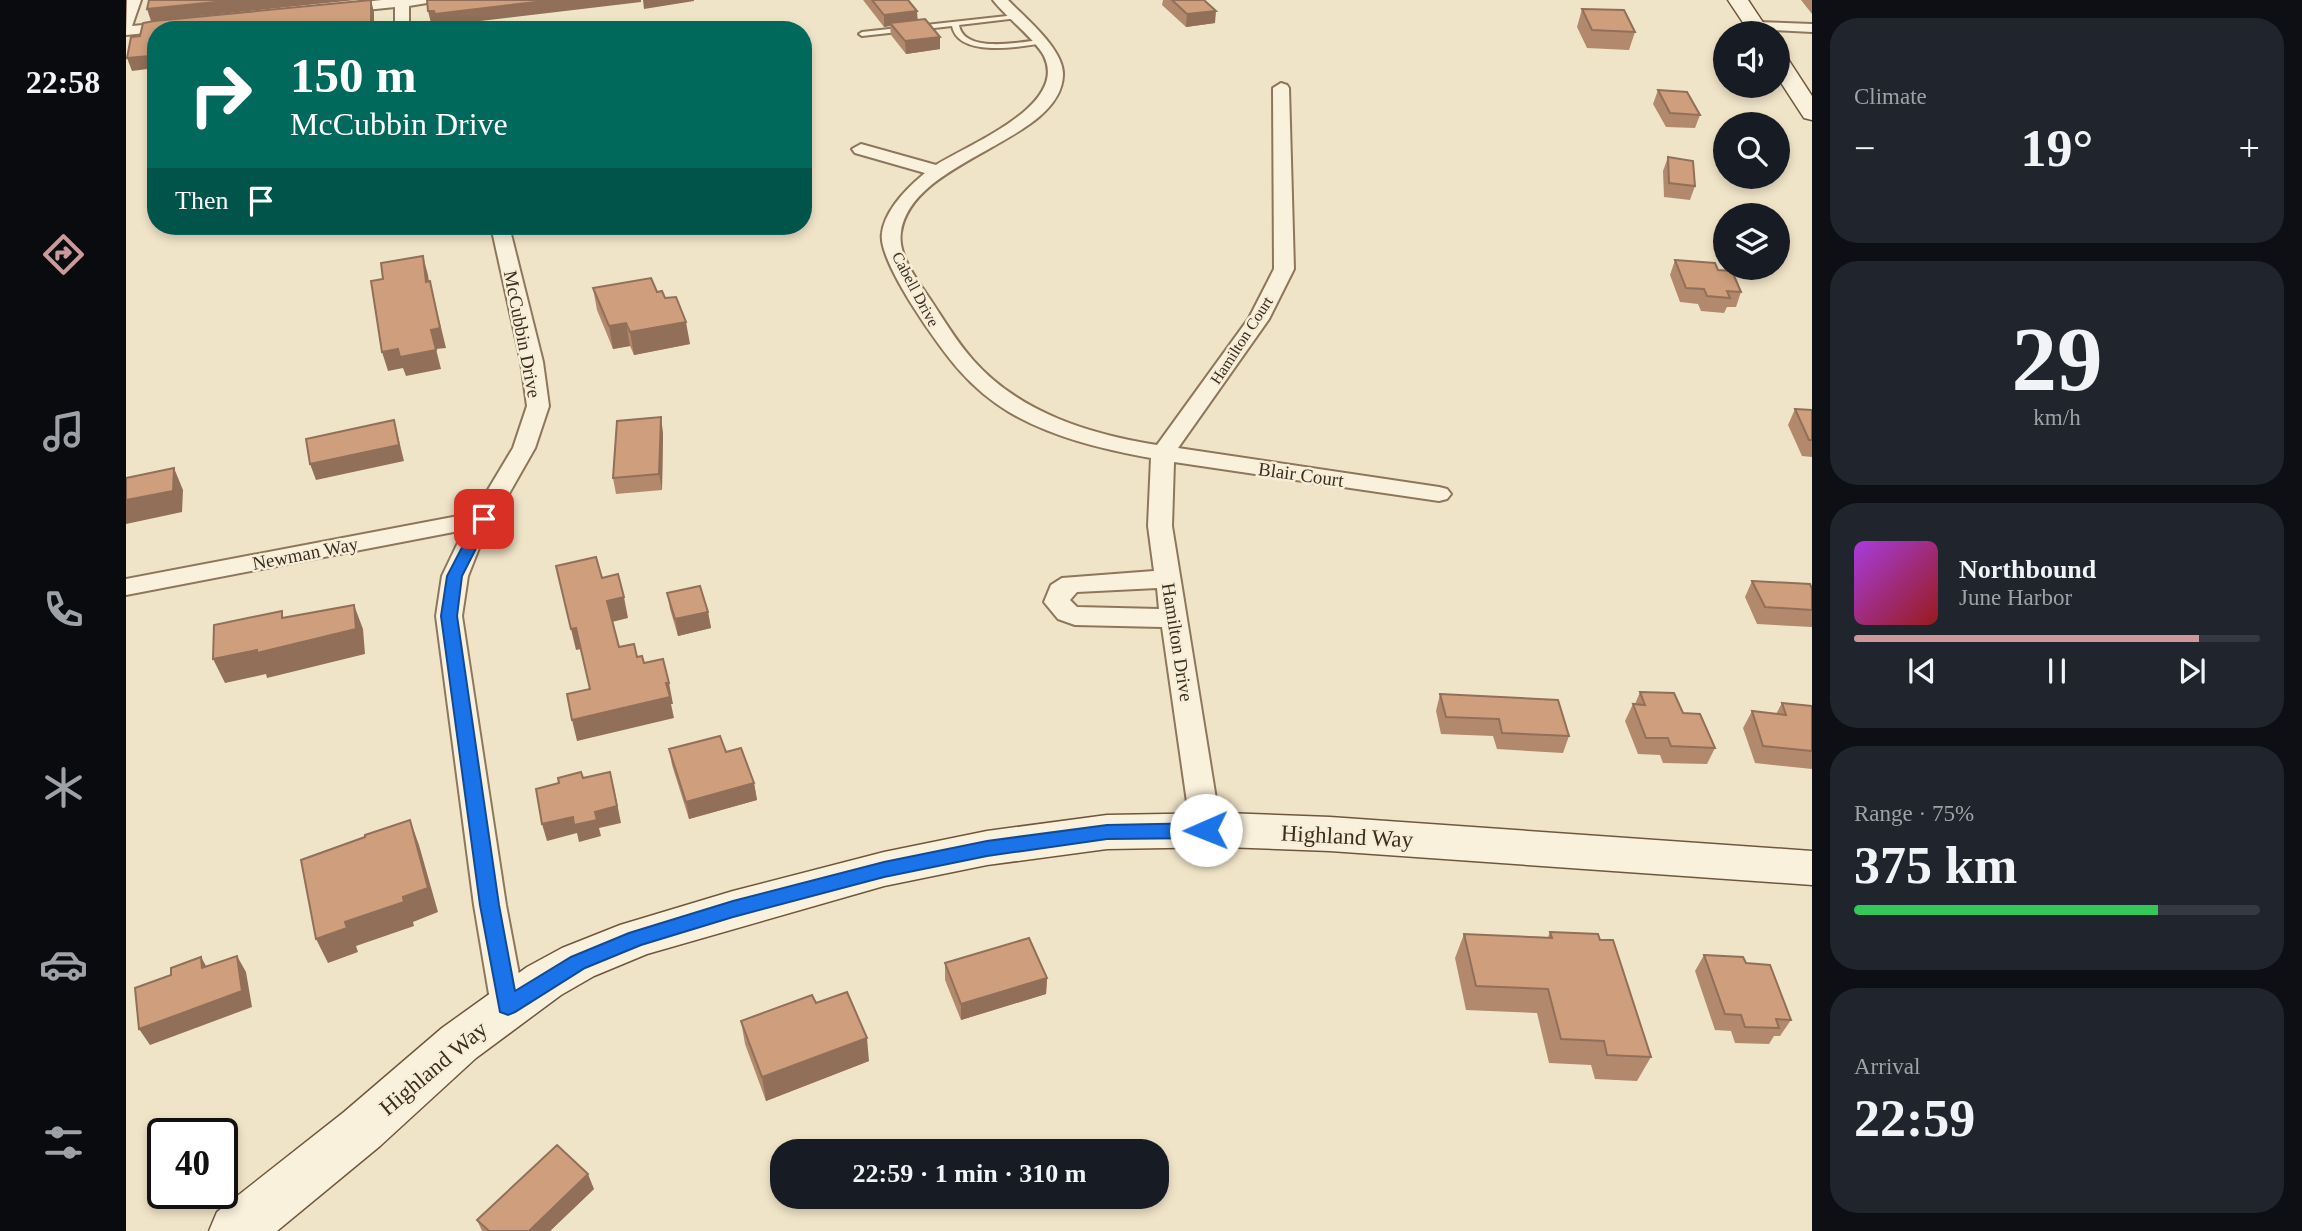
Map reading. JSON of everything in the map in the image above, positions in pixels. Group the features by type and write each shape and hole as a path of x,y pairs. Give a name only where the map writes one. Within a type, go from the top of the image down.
{"street":[{"path":"126,24 134,0"},
{"path":"319,11 422,0"},
{"name":"Cabell Drive","path":"1000,0 1041,42 1056,65 1054,89 1031,115 938,170 914,192 898,215 890,237 896,257 949,348 981,382 1018,409 1042,421 1096,440 1163,453"},
{"path":"1738,0 1752,21"},
{"path":"402,1 402,21"},
{"path":"1790,29 1812,28"},
{"path":"126,32 147,30"},
{"path":"1790,79 1812,113"},
{"name":"Hamilton Court","path":"1163,453 1259,318 1284,269 1281,88"},
{"path":"861,149 938,170"},
{"name":"McCubbin Drive","path":"502,235 532,362 538,405 530,435 455,576 449,616 489,905 508,1006"},
{"name":"Blair Court","path":"1163,453 1439,494"},
{"name":"Hamilton Drive","path":"1163,453 1160,526 1206,830"},
{"name":"Newman Way","path":"126,587 484,519"},
{"path":"1168,579 1072,584 1060,591 1057,602 1066,613 1076,617 1175,618"},
{"name":"Highland Way","path":"236,1231 362,1129 459,1043 508,1006 578,962 636,938 884,869 987,848 1107,832 1206,830 1331,834 1812,868"}],"lane":[{"path":"862,34 1016,17"},
{"path":"956,23 955,31 960,39 983,46 1041,42"}],"building":[{"path":"149,0 235,0 147,9"},
{"path":"371,0 371,21 154,21"},
{"path":"427,0 553,0 435,14 434,11 428,11"},
{"path":"872,0 908,0 917,11 884,15"},
{"path":"1172,0 1204,0 1216,11 1187,14"},
{"path":"1582,9 1624,10 1635,32 1592,30"},
{"path":"925,19 940,37 905,41 890,23"},
{"path":"147,22 147,56 127,58 131,37 140,36 143,23"},
{"path":"1658,90 1687,92 1700,115 1670,113"},
{"path":"1668,157 1693,161 1695,186 1669,183"},
{"path":"423,256 426,282 430,281 440,328 431,330 436,350 400,357 398,349 382,352 371,281 383,279 381,263"},
{"path":"1675,260 1713,263 1713,280 1736,280 1741,292 1727,291 1730,298 1707,296 1704,289 1686,288"},
{"path":"651,278 657,292 662,291 665,298 676,297 686,322 630,332 626,323 609,326 593,288"},
{"path":"1795,409 1812,410 1812,440 1809,440"},
{"path":"661,417 659,474 613,478 617,421"},
{"path":"394,420 399,445 310,464 306,439"},
{"path":"174,468 173,491 126,500 126,478"},
{"path":"596,557 602,578 618,574 624,597 607,601 619,647 634,644 637,657 642,656 644,663 663,659 670,697 572,720 567,694 590,689 576,628 571,629 556,566"},
{"path":"1752,581 1810,584 1812,610 1765,607"},
{"path":"700,586 708,612 675,619 667,593"},
{"path":"354,605 356,629 257,653 257,650 213,659 214,625 282,611 282,618"},
{"path":"1640,692 1674,693 1683,713 1700,714 1715,748 1671,746 1668,738 1646,738 1633,704 1645,705"},
{"path":"1440,694 1558,700 1569,736 1502,733 1499,719 1446,717"},
{"path":"1782,703 1812,706 1812,751 1763,746 1752,711 1786,715"},
{"path":"720,736 726,752 741,748 754,783 686,802 669,749"},
{"path":"581,772 583,778 610,772 617,806 595,812 597,820 574,825 573,817 542,824 536,789 559,783 558,778"},
{"path":"410,820 428,888 403,897 404,902 345,922 347,928 316,939 301,860"},
{"path":"1550,932 1598,934 1600,940 1613,940 1651,1057 1607,1055 1604,1041 1561,1039 1548,989 1476,986 1464,934 1552,938"},
{"path":"1029,938 1047,978 961,1004 945,963"},
{"path":"1704,955 1743,957 1746,963 1770,965 1791,1020 1776,1019 1779,1028 1745,1027 1741,1015 1725,1014"},
{"path":"237,956 242,991 139,1029 135,988 171,975 171,968 201,957 202,968"},
{"path":"847,992 867,1038 762,1077 741,1021 812,995 816,1003"},
{"path":"557,1145 588,1174 529,1231 489,1231 477,1220"}],"route":[{"path":"484,519 469,543 455,576 449,616 470,750 489,905 508,1006 578,962 636,938 884,869 987,848 1107,832 1206,830"}]}
